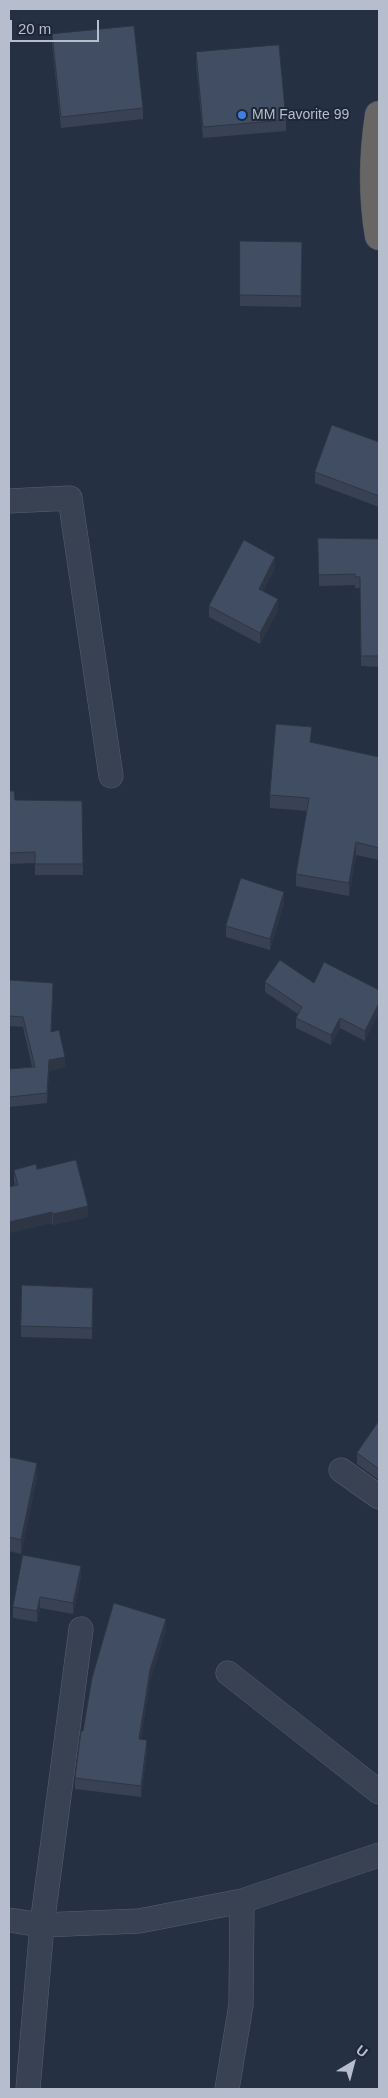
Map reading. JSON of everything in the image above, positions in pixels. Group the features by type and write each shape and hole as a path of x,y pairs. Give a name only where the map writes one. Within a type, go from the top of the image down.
{"highway":[{"path":"379,115 375,144 374,207 379,236"}],"street":[{"path":"9,501 70,498 111,776"},
{"path":"341,1470 379,1497"},
{"path":"28,2089 42,1925 81,1629"},
{"path":"228,1673 379,1792"},
{"path":"9,1920 42,1925 140,1921 242,1901 379,1855"},
{"path":"227,2089 241,2005 242,1901"}],"building":[{"path":"134,26 143,108 61,117 52,34"},
{"path":"279,45 286,120 203,127 196,52"},
{"path":"240,241 302,242 301,296 240,295"},
{"path":"332,425 379,442 379,496 315,472"},
{"path":"318,538 379,539 379,656 361,656 360,577 355,577 355,574 319,575"},
{"path":"244,540 275,557 259,589 278,599 260,633 209,606"},
{"path":"276,724 312,727 310,742 379,757 379,848 356,842 349,883 296,874 309,798 270,795"},
{"path":"9,791 14,791 15,800 82,801 83,864 35,864 35,852 9,853"},
{"path":"241,878 284,892 270,939 226,926"},
{"path":"280,960 314,983 324,962 379,990 379,1003 365,1031 340,1018 331,1035 296,1018 302,1007 265,982"},
{"path":"9,980 53,983 51,1032 59,1030 65,1057 49,1060 47,1093 9,1097 9,1069 35,1067 23,1017 9,1016"},
{"path":"76,1160 88,1206 9,1222 9,1187 18,1185 14,1170 36,1164 37,1169"},
{"path":"22,1285 93,1288 92,1328 21,1326"},
{"path":"379,1421 379,1469 357,1453"},
{"path":"9,1457 37,1463 21,1540 9,1537"},
{"path":"23,1555 81,1566 73,1603 40,1597 37,1611 13,1607"},
{"path":"114,1603 166,1619 150,1670 139,1739 147,1740 141,1786 75,1778 81,1731 83,1731 92,1678"}],"place":[{"name":"MM Favorite 99","path":"242,115"}]}
